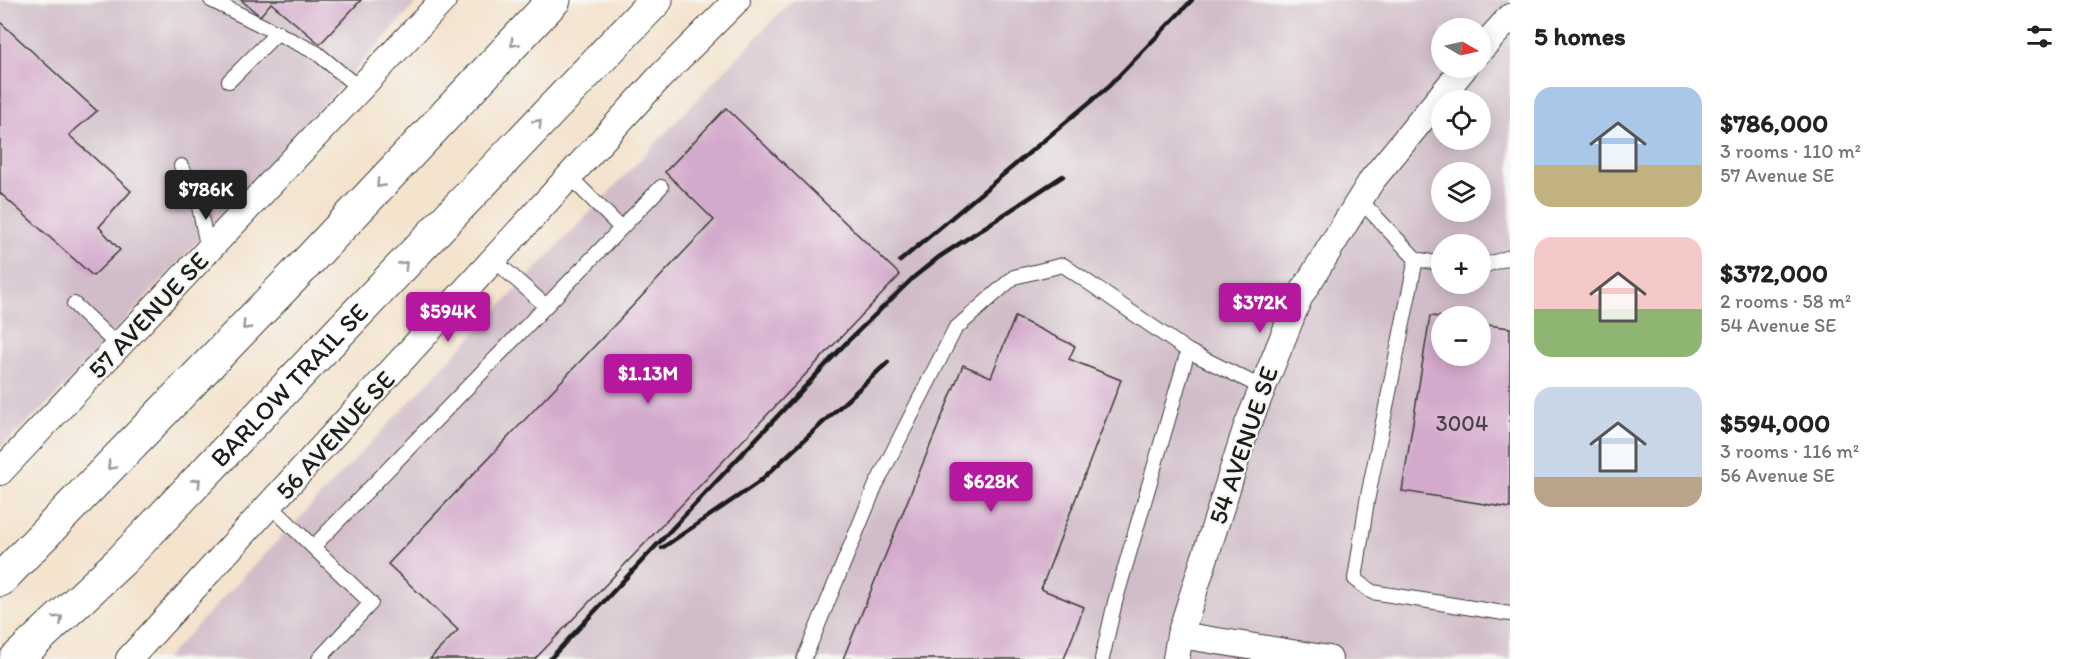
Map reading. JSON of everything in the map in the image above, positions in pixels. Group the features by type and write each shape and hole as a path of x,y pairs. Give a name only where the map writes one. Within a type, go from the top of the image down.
{"main road":[{"path":"0,580 301,269 555,0"},
{"name":"BARLOW TRAIL SE","path":"16,659 122,561 656,0"}],"street":[{"name":"57 AVENUE SE","path":"0,472 443,0"},
{"name":"56 AVENUE SE","path":"129,659 659,78 737,0"},
{"path":"1491,38 1510,17"},
{"name":"54 AVENUE SE","path":"1178,647 1261,387 1299,298 1372,180 1456,78"},
{"path":"1178,647 1329,659"}],"lane":[{"path":"211,0 317,53 360,88"},
{"path":"229,81 278,32"},
{"path":"181,166 196,192 208,250"},
{"path":"570,177 621,228"},
{"path":"314,547 661,187"},
{"path":"1360,200 1416,259 1431,262"},
{"path":"1491,263 1510,257"},
{"path":"1416,259 1367,501 1355,579 1372,592 1510,614"},
{"path":"494,260 546,306"},
{"path":"804,659 875,487 955,329 1014,277 1063,265 1188,351 1261,387"},
{"path":"74,304 118,346"},
{"path":"1102,659 1114,602 1188,351"},
{"path":"270,505 371,603 319,659"}],"shaded area":[{"path":"0,0 419,0 55,397 0,448"},
{"path":"792,0 1510,0 1510,659 165,659"}],"building":[{"path":"241,0 361,0 320,44 271,3 260,16"},
{"path":"0,22 97,111 69,135 131,191 99,227 120,250 93,276 0,193"},
{"path":"726,108 900,275 535,659 430,659 458,630 388,564 714,220 665,172"},
{"path":"1430,316 1431,366 1491,366 1491,325 1510,328 1510,508 1402,491"},
{"path":"1015,317 1075,346 1069,359 1121,380 1041,589 1084,607 1064,659 843,659 963,365 991,377"}],"railway":[{"path":"900,261 1109,86 1192,0"},
{"path":"550,659 846,343 914,277 939,257 1063,176"},
{"path":"662,548 759,482 888,362"}]}
